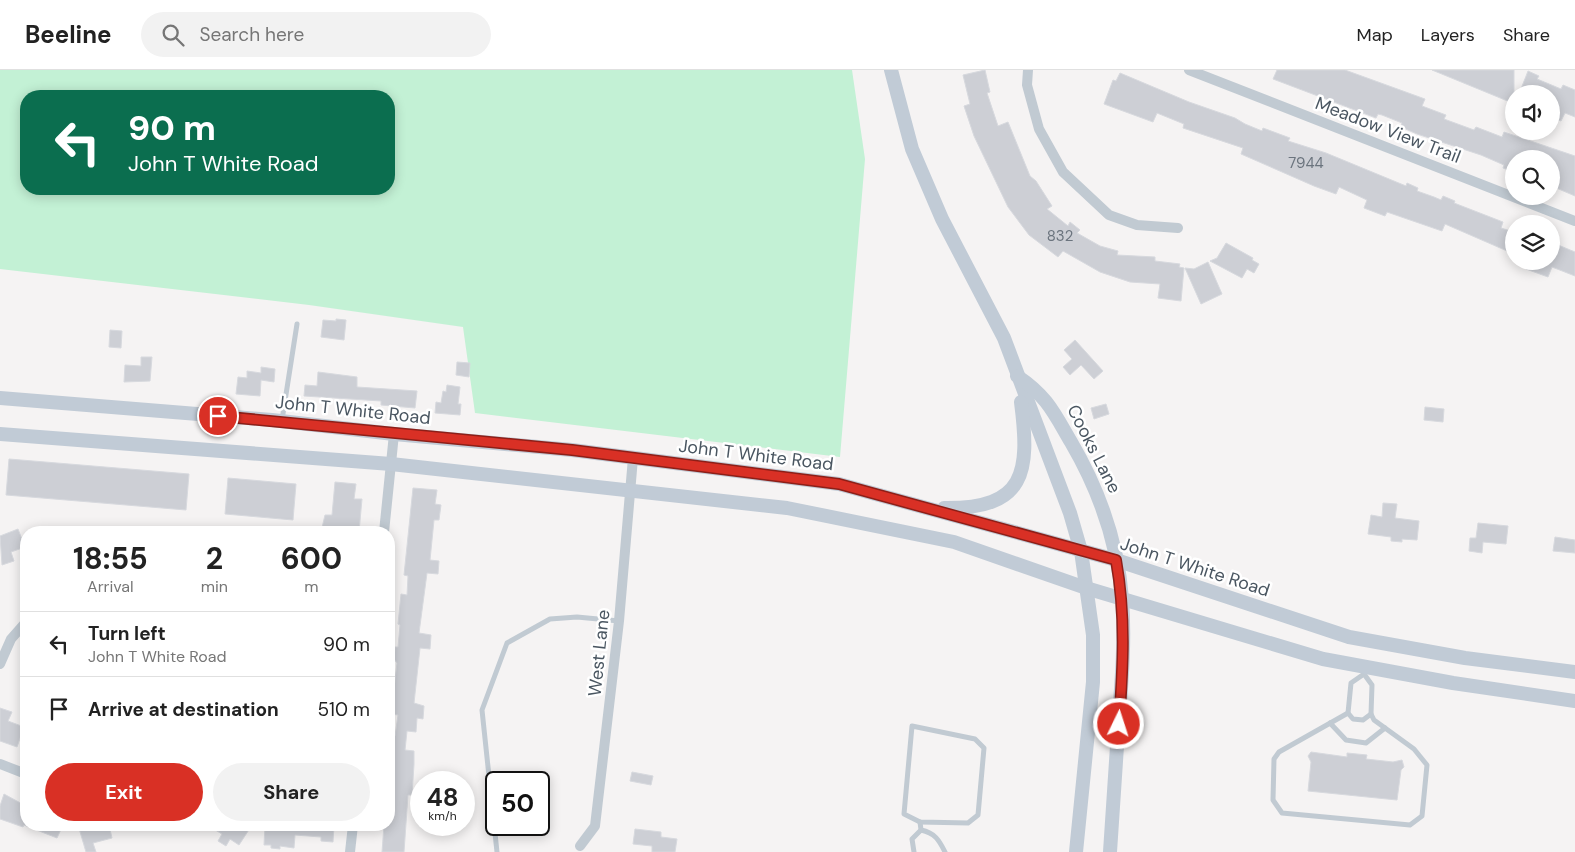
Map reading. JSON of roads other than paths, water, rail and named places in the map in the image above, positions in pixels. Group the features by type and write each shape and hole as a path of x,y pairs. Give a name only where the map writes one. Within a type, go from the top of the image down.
{"main road":[{"path":"891,70 912,149 942,219 1004,338 1070,513 1081,551 1093,635 1093,682 1076,852"},
{"path":"924,508 980,506 997,500 1016,485 1024,466 1026,438 1017,376"},
{"name":"Cooks Lane","path":"1017,376 1036,389 1050,405 1086,467 1104,511 1116,560 1122,598 1124,635 1110,852"},
{"name":"John T White Road","path":"0,398 282,421 394,434 572,450 839,484 1116,560 1349,637 1456,656 1575,672"},
{"path":"0,434 391,464 787,508 825,514 954,542 1086,588 1364,670 1575,701"}],"street":[{"path":"1028,70 1027,85 1039,129 1063,172 1109,215 1137,225 1178,228"},
{"name":"Meadow View Trail","path":"1189,70 1575,221"},
{"path":"385,526 394,434"},
{"name":"West Lane","path":"580,846 595,826 619,621 633,458"},
{"path":"0,664 11,638 20,628"},
{"path":"0,764 20,772"},
{"path":"350,852 352,831"}],"lane":[{"path":"282,421 297,324"},
{"path":"497,852 482,710 507,643 550,619 577,617 619,621"},
{"path":"1348,713 1279,752 1274,760 1273,800 1282,813 1410,826 1422,816 1427,765 1414,748 1385,728 1371,714 1372,685 1364,670 1351,683 1348,713 1353,719 1363,720 1371,714"},
{"path":"1330,723 1346,740 1366,743 1385,728"},
{"path":"912,726 975,740 984,748 978,814 968,823 920,822 904,814 912,726"},
{"path":"914,852 912,840 921,830 920,822"},
{"path":"921,830 930,832 938,838 945,852"}]}
